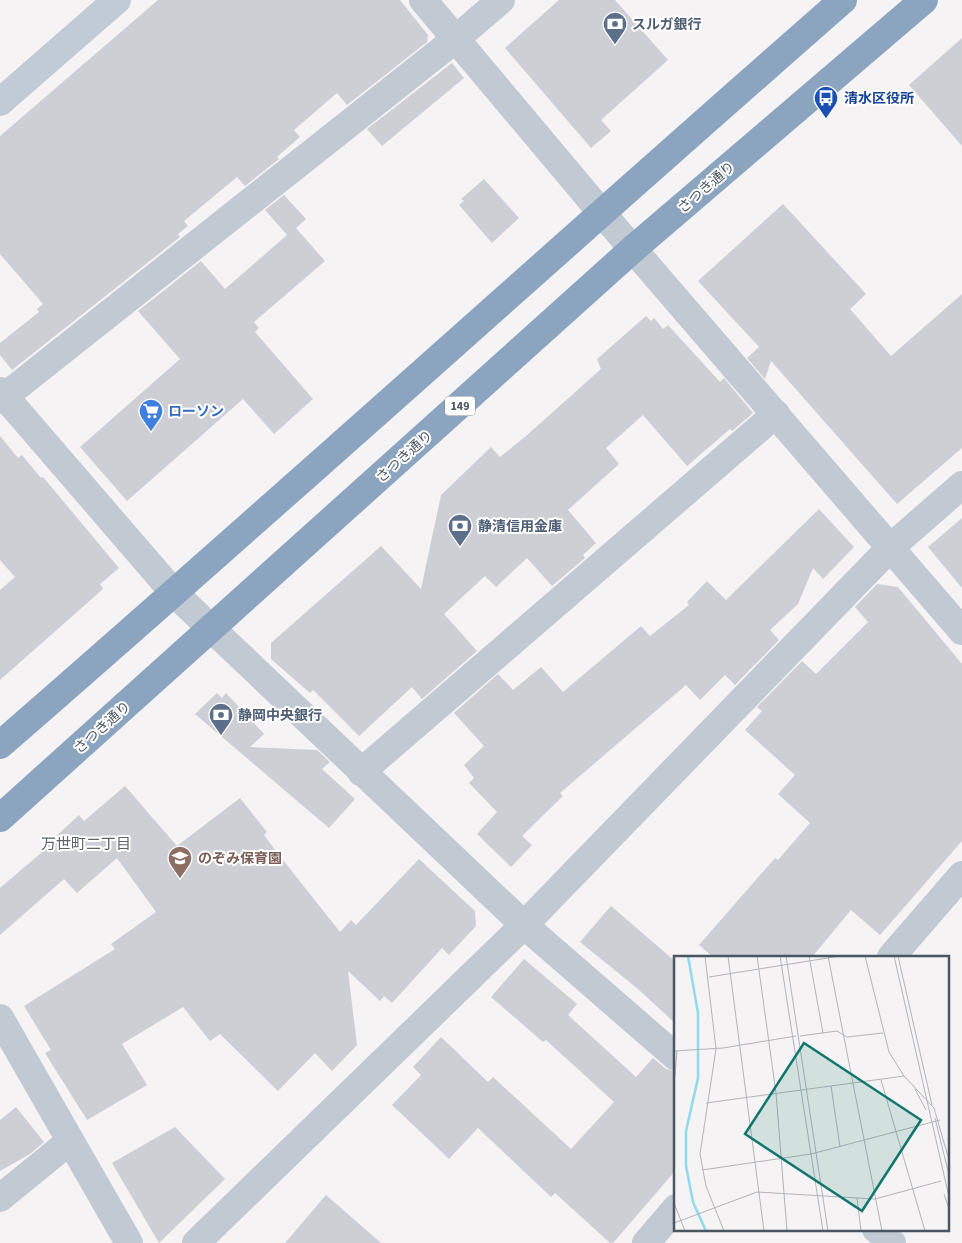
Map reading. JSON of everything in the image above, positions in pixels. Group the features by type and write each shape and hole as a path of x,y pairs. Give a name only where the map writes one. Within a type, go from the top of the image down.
{"highway":[{"path":"0,745 175,594 601,212 843,0"},
{"name":"さつき通り","path":"0,818 212,630 633,249 924,0"}],"street":[{"path":"0,102 117,0"},
{"path":"423,0 457,38 601,212 962,631"},
{"path":"501,0 457,38 2,396 175,594 524,925 674,1055"},
{"path":"361,772 776,414"},
{"path":"196,1243 524,925 891,547 962,485"},
{"path":"893,956 962,875"},
{"path":"0,1018 129,1243"},
{"path":"0,1198 70,1141"},
{"path":"646,1243 674,1210"},
{"path":"877,1230 892,1243"}],"building":[{"path":"158,0 400,0 428,35 427,42 347,105 337,93 294,130 300,137 277,157 279,159 245,186 237,177 184,221 188,226 178,234 180,237 12,370 0,355 0,343 39,312 37,309 43,304 0,254 0,136"},
{"path":"559,0 615,0 668,60 601,120 611,131 591,148 505,48"},
{"path":"962,38 962,146 909,85"},
{"path":"452,63 464,78 382,146 367,129"},
{"path":"484,179 519,218 492,243 459,205 464,201 461,199"},
{"path":"284,195 306,219 296,228 325,261 254,322 259,328 255,332 313,399 274,434 243,399 127,501 80,447 180,359 138,311 201,261 225,289 287,235 265,210"},
{"path":"783,204 866,294 850,309 891,356 962,294 962,448 897,504 771,361 765,379 747,358 759,347 698,281"},
{"path":"646,316 651,321 654,318 663,329 668,325 720,382 724,378 753,413 732,431 730,429 687,466 643,415 606,448 619,464 568,510 596,543 583,555 585,558 552,586 527,558 496,587 485,576 444,614 477,651 422,699 412,687 359,736 313,690 310,693 271,659 271,643 381,546 421,589 441,495 491,447 500,457 526,436 601,369 597,359"},
{"path":"0,436 18,458 22,455 41,478 43,477 119,568 100,584 103,589 0,680 0,590 15,577 0,560"},
{"path":"819,509 854,547 823,579 813,568 798,604 770,630 779,640 735,685 725,675 700,700 686,685 560,793 563,796 522,836 532,845 511,867 477,834 497,812 469,783 474,778 464,765 484,746 454,713 498,674 513,690 541,667 563,692 641,626 650,636 689,605 687,602 707,581 726,600"},
{"path":"962,518 962,588 928,547"},
{"path":"877,584 898,587 962,664 962,841 880,935 851,910 813,956 712,956 699,945 775,858 778,860 810,823 778,794 795,775 745,730 762,711 757,707 802,661 816,674 868,622 855,607"},
{"path":"217,693 222,698 226,693 264,734 250,747 317,750 330,762 322,769 355,799 329,828 195,714"},
{"path":"125,786 177,846 240,798 267,832 264,835 340,932 351,920 356,925 419,859 475,911 476,926 449,955 442,948 392,1003 384,996 380,1001 348,971 357,1045 332,1071 315,1053 278,1091 220,1034 210,1041 183,1007 122,1044 147,1085 87,1120 45,1053 51,1050 24,1006 115,949 111,944 156,912 117,858 77,893 64,879 0,935 0,888 41,853 40,851 79,815 84,821"},
{"path":"611,906 674,960 674,1022 638,989 580,942"},
{"path":"524,959 577,1004 568,1015 636,1077 653,1058 666,1069 674,1071 674,1172 613,1243 610,1243 555,1193 551,1197 478,1128 449,1159 392,1105 421,1075 413,1067 441,1037 488,1082 493,1077 571,1149 614,1102 546,1040 543,1042 491,997"},
{"path":"16,1107 44,1142 30,1154 0,1171 0,1120"},
{"path":"175,1127 225,1179 159,1243 112,1163"},
{"path":"326,1195 381,1243 285,1243"}],"place":[{"name":"スルガ銀行","path":"615,45"},
{"name":"清水区役所","path":"826,119"},
{"name":"ローソン","path":"151,432"},
{"name":"静清信用金庫","path":"460,547"},
{"name":"静岡中央銀行","path":"221,736"},
{"name":"のぞみ保育園","path":"180,879"}],"district":[{"name":"万世町二丁目","path":"86,844"}]}
